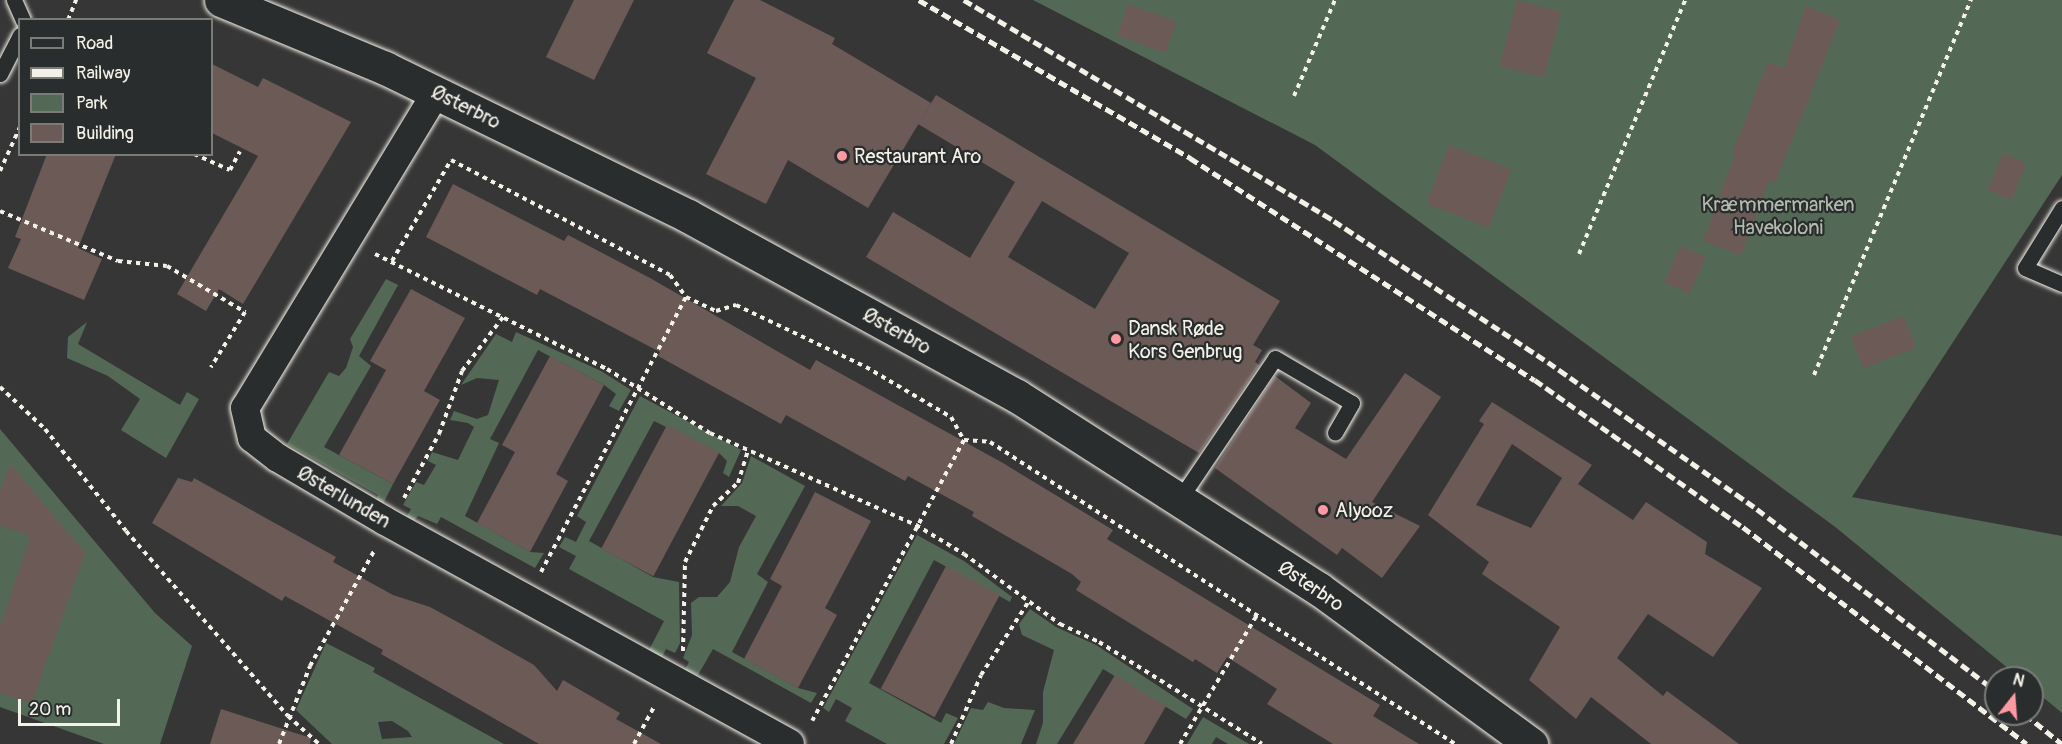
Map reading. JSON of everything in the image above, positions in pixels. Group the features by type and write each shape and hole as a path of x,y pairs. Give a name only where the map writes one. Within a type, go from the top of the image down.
{"street":[{"name":"Østerbro","path":"221,0 436,93 688,216 1017,396 1319,590 1529,743"},
{"name":"Østerlunden","path":"436,93 246,408 252,438 278,458 389,524 790,744"}],"lane":[{"path":"14,0 22,18"},
{"path":"0,74 18,39"},
{"path":"2062,208 2025,268 2062,284"},
{"path":"1179,500 1275,358 1352,403 1335,432"}],"path":[{"path":"69,18 76,0"},
{"path":"1294,96 1335,0"},
{"path":"1579,254 1685,0"},
{"path":"1814,375 1971,0"},
{"path":"0,171 18,131"},
{"path":"198,156 230,170 240,151"},
{"path":"392,261 451,160 670,275 687,297 716,311 736,305 866,367 951,417 964,440"},
{"path":"0,211 118,261 167,266 245,312 211,367"},
{"path":"346,241 392,261 638,387 710,433 916,525 1060,624 1099,642 1262,744"},
{"path":"527,600 687,297"},
{"path":"279,744 288,716 310,666 439,434 462,371 503,317"},
{"path":"0,387 45,429 126,531 288,716 319,744"},
{"path":"811,723 964,440"},
{"path":"964,440 990,442 1455,744"},
{"path":"634,744 685,646 685,562 714,506 738,483 748,450"},
{"path":"951,744 981,675 1029,601"},
{"path":"1180,744 1257,615"}],"green space":[{"name":"Kræmmermarken Havekoloni","path":"1033,0 2062,0 2062,175 1852,497 2062,536 2062,713 2044,698 2044,666 2005,666 1834,526 1315,145"},
{"path":"386,279 398,285 359,356 371,366 324,447 393,484 383,504 376,500 378,495 287,444 329,372 339,376 346,368 353,347 350,339"},
{"path":"87,322 78,344 180,405 187,392 199,399 166,458 121,430 140,399 108,376 67,358 68,337"},
{"path":"516,332 601,371 631,390 619,411 609,406 616,394 604,385 538,350 490,439 499,443 465,516 530,552 544,553 535,568 441,517 437,524 418,516 413,522 406,518 411,509 403,505 416,482 424,485 436,465 428,461 432,452 458,460 474,427 468,423 450,420 454,411 477,419 488,415 499,380 477,378 461,385 496,334 512,342"},
{"path":"640,396 741,450 729,477 723,473 727,461 719,453 654,421 589,541 653,577 679,582 680,643 675,653 666,649 661,659 649,650 664,621 569,569 576,556 559,547 565,537 576,542 586,522 577,516"},
{"path":"0,429 155,613 192,646 160,744 104,744 0,707"},
{"path":"751,456 805,486 757,574 768,582 732,652 798,688 817,693 811,703 713,649 698,675 684,671 689,662 683,658 692,635 691,603 699,597 717,597 730,582 739,547 756,516 738,506 721,506 742,483"},
{"path":"917,535 964,561 1012,597 1010,602 934,560 869,683 941,723 946,713 958,718 944,744 887,744 845,721 852,708 836,699 829,712 823,708"},
{"path":"1030,609 1056,627 1096,645 1193,709 1186,719 1103,669 1057,744 1036,744 1043,723 1043,692 1054,650 1022,635 1019,624"},
{"path":"326,643 375,668 373,672 504,744 332,744 296,710","holes":["392,721 408,731 412,737 382,739 378,722"]},
{"path":"988,702 1004,708 1035,710 1021,744 954,744 971,708 983,710"},
{"path":"1203,717 1249,744 1228,744 1216,737 1212,744 1187,744"}],"building":[{"path":"574,0 634,0 594,80 546,57"},
{"path":"734,0 760,0 835,38 832,44 931,103 868,208 788,160 766,204 706,174 756,78 707,53"},
{"path":"1517,0 1561,12 1544,78 1499,66"},
{"path":"1128,4 1177,22 1166,53 1117,35"},
{"path":"1806,6 1840,20 1775,183 1769,181 1741,255 1703,241 1735,154 1732,153 1768,62 1784,68"},
{"path":"213,64 258,87 263,78 351,122 243,304 219,289 206,311 177,294 258,156 213,134"},
{"path":"936,95 1280,301 1253,345 1262,350 1255,362 1259,365 1199,453 866,257 893,212 970,258 1015,182 918,124","holes":["1042,201 1129,253 1095,309 1008,257"]},
{"path":"1449,145 1512,169 1489,228 1426,204"},
{"path":"2003,153 2027,163 2011,200 1987,190"},
{"path":"46,156 115,156 78,248 102,259 84,300 8,268 21,239 15,237"},
{"path":"453,184 564,241 568,235 650,278 810,370 816,360 1003,463 1113,530 1107,539 1380,705 1373,716 1419,744 1333,744 1267,704 1277,689 1227,657 1217,673 1195,659 1193,662 1076,590 1081,582 1072,574 972,516 974,512 908,476 905,481 786,415 781,424 658,356 660,352 540,289 537,295 426,237"},
{"path":"1680,246 1706,257 1690,294 1664,283"},
{"path":"411,289 465,318 424,391 440,400 393,484 339,455 386,370 370,361"},
{"path":"1904,316 1916,348 1863,368 1851,336"},
{"path":"550,356 604,385 556,474 568,481 530,552 477,523 515,452 502,445"},
{"path":"1405,373 1441,397 1372,502 1420,526 1382,578 1342,548 1337,555 1215,468 1275,376 1311,403 1295,428 1346,459"},
{"path":"1492,402 1592,465 1578,484 1633,520 1646,502 1707,542 1705,554 1762,588 1713,657 1648,614 1617,658 1663,696 1667,691 1739,744 1651,744 1591,697 1576,719 1529,680 1560,627 1482,574 1489,562 1428,515 1484,424 1479,421","holes":["1512,444 1562,478 1531,528 1476,505"]},
{"path":"667,425 719,453 653,576 601,549"},
{"path":"10,464 85,553 32,703 0,693 0,627 30,536 0,525 0,490"},
{"path":"178,478 192,482 194,478 336,557 333,562 393,595 430,607 474,631 534,665 557,691 563,680 620,713 616,719 661,744 539,744 381,654 383,650 285,596 282,601 152,523"},
{"path":"815,492 871,521 825,608 837,615 798,688 744,659 782,586 770,579"},
{"path":"946,566 1000,595 935,717 881,689"},
{"path":"1115,675 1166,706 1144,744 1073,744"},
{"path":"221,709 311,738 310,744 210,744"}],"railway":[{"path":"919,0 1190,158 1535,380 1743,527 2027,744"},
{"path":"964,0 1334,221 1548,362 1757,509 1984,682"},
{"path":"2040,726 2062,744"}],"place":[{"name":"Restaurant Aro","path":"842,156"},
{"name":"Dansk Røde Kors Genbrug","path":"1116,339"},
{"name":"Alyooz","path":"1323,510"}]}
